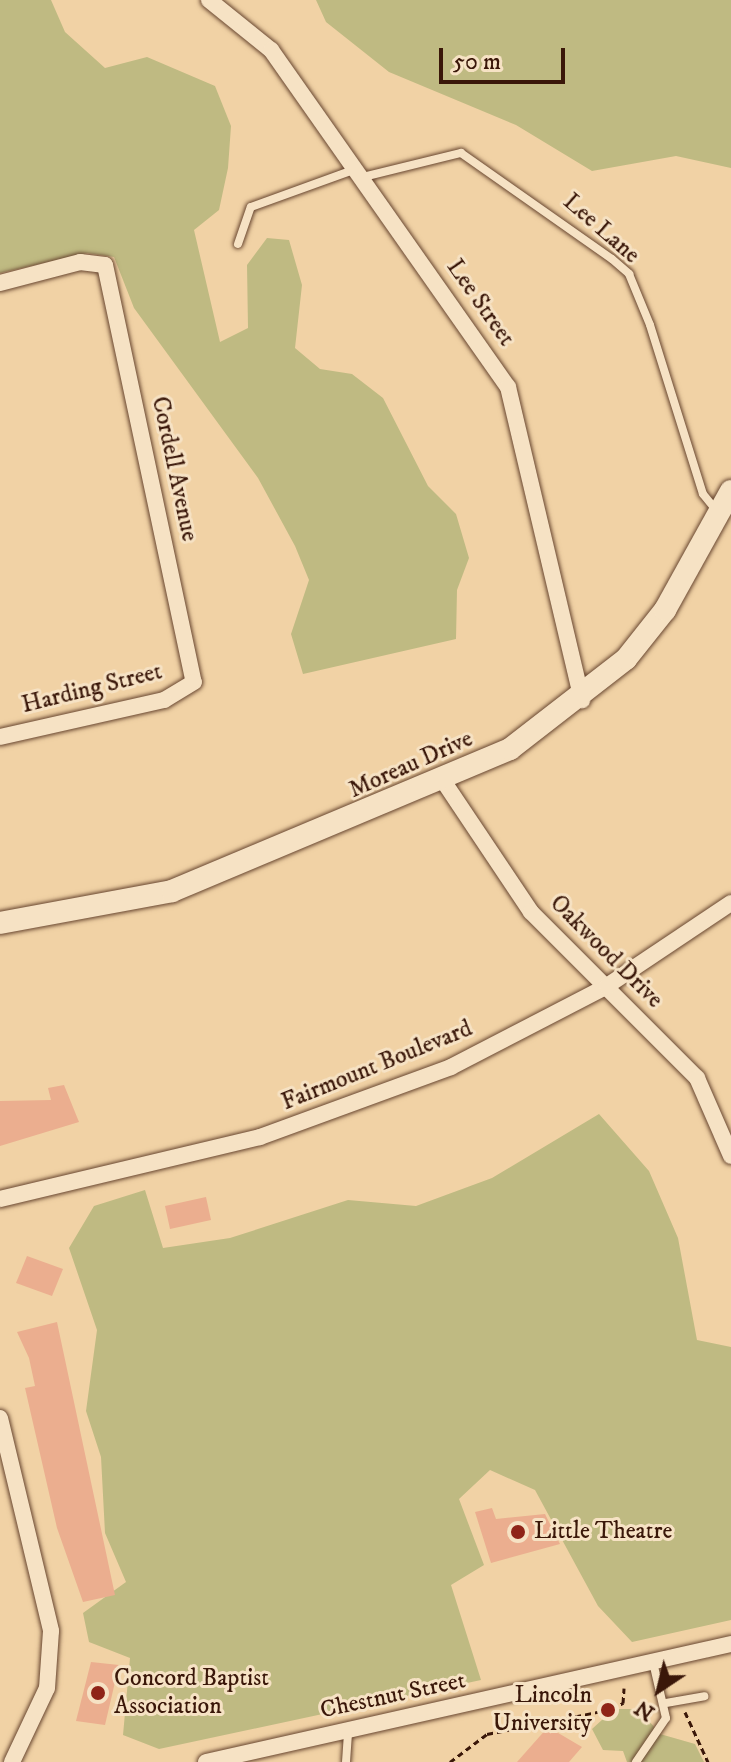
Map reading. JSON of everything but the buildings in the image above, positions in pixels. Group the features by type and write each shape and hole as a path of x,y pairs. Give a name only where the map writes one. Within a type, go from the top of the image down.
{"main road":[{"name":"Moreau Drive","path":"0,923 172,891 444,782 582,700 665,610 731,491"}],"street":[{"name":"Lee Street","path":"209,0 271,50 360,172 508,387 582,700"},
{"name":"Cordell Avenue","path":"0,283 80,262 105,265 194,682"},
{"name":"Harding Street","path":"0,737 164,700 194,682"},
{"name":"Oakwood Drive","path":"444,782 531,912 697,1078 731,1156"},
{"name":"Fairmount Boulevard","path":"0,1215 4,1199 260,1137 451,1067 607,986 731,903"},
{"path":"0,1418 51,1631 47,1688 12,1762"},
{"name":"Chestnut Street","path":"206,1762 731,1644"}],"lane":[{"name":"Lee Lane","path":"238,244 251,207 360,172 461,153 629,274 650,325 703,494 719,514"},
{"path":"636,1762 664,1727 666,1703 653,1662"},
{"path":"666,1703 704,1696"},
{"path":"346,1762 348,1731"}],"path":[{"path":"450,1762 487,1734 612,1709 623,1703 624,1688"},
{"path":"678,1701 699,1730 708,1762"}],"shaded area":[{"path":"0,0 51,0 65,32 105,68 147,57 215,86 231,126 228,168 219,210 194,230 220,342 248,328 247,265 267,238 289,240 302,285 295,348 320,369 352,374 383,398 428,486 456,514 469,558 457,590 456,639 303,674 291,634 309,580 295,546 258,478 134,308 114,257 87,253 0,273"},
{"path":"316,0 731,0 731,168 676,156 592,171 516,125 389,72 326,22"},
{"path":"599,1114 649,1171 678,1238 697,1340 731,1347 731,1620 632,1642 598,1606 535,1490 490,1470 459,1499 484,1565 451,1585 481,1680 159,1749 123,1735 130,1658 89,1642 83,1613 126,1582 105,1533 101,1457 86,1411 97,1330 69,1248 94,1206 145,1190 163,1248 230,1238 348,1200 416,1206 492,1178"},
{"path":"614,1709 639,1709 660,1734 695,1744 704,1762 627,1762 623,1751 603,1750 592,1729"}],"place":[{"name":"Little Theatre","path":"518,1532"},
{"name":"Concord Baptist Association","path":"98,1693"},
{"name":"Lincoln University","path":"608,1710"}]}
